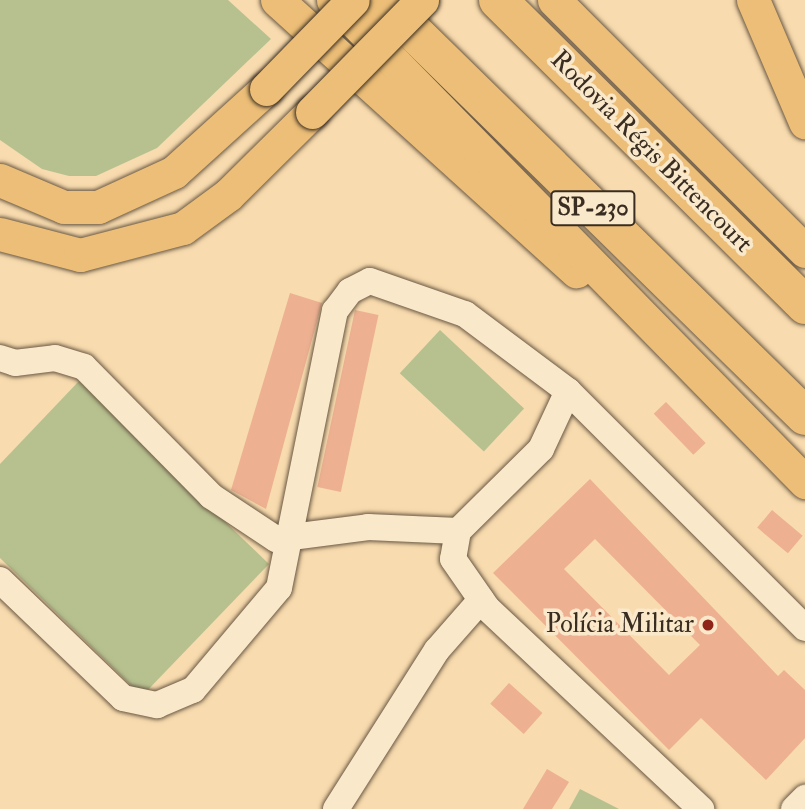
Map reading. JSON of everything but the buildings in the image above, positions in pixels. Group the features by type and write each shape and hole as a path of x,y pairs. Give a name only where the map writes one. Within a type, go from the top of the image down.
{"highway":[{"name":"SP-230","path":"381,0 805,416"},
{"name":"Rodovia Régis Bittencourt","path":"498,0 805,304"}],"main road":[{"path":"277,0 516,219 664,344 805,482"},
{"path":"333,0 574,241 664,344"},
{"path":"0,180 53,204 98,207 174,172 266,89 353,0"},
{"path":"0,234 80,255 183,228 228,195 422,0"},
{"path":"554,0 805,251"},
{"path":"753,0 805,122"}],"lane":[{"path":"0,580 115,693 157,705 200,684 269,607 290,537 335,311 354,288 376,281 466,314 568,391 805,628"},
{"path":"0,358 15,363 55,358 84,367 211,496 276,539 368,527 458,531"},
{"path":"568,391 541,449 458,531 453,559 481,600 701,809"},
{"path":"336,809 437,650 481,600"},
{"path":"794,809 805,798"}],"green space":[{"path":"0,0 228,0 271,39 157,148 96,176 69,176 42,169 0,140"},
{"path":"440,330 524,408 484,452 400,373"},
{"path":"79,381 269,564 142,696 0,558 0,464"},
{"path":"580,789 619,809 569,809"}],"place":[{"name":"Polícia Militar","path":"708,625"}]}
